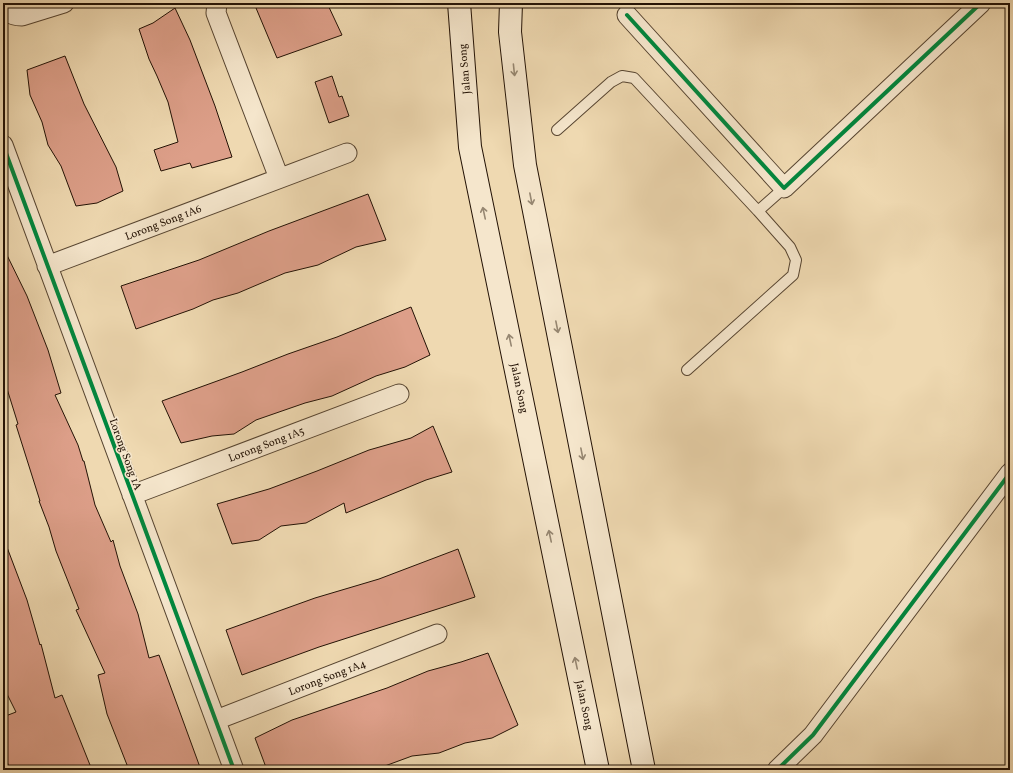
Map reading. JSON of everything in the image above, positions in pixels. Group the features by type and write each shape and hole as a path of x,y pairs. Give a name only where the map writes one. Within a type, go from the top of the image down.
{"main road":[{"name":"Jalan Song","path":"459,3 470,147 598,770"},
{"path":"511,3 510,32 525,165 644,770"}],"street":[{"path":"3,9 15,16 22,16 64,3"},
{"path":"217,3 216,13 279,178"},
{"path":"626,15 784,188 981,3"},
{"name":"Lorong Song 1A","path":"3,144 234,770"},
{"name":"Lorong Song 1A6","path":"47,266 347,153"},
{"name":"Lorong Song 1A5","path":"132,495 399,394"},
{"path":"777,770 813,735 1010,473"},
{"name":"Lorong Song 1A4","path":"216,720 437,634"}],"lane":[{"path":"557,130 611,82 622,76 634,78 790,246 796,260 792,275 687,370"},
{"path":"758,211 784,188"}],"building":[{"path":"265,3 327,3 342,35 277,58 256,8"},
{"path":"175,8 190,40 215,106 232,157 192,168 190,163 161,171 154,150 178,142 168,102 149,59 139,29 153,23"},
{"path":"65,56 84,104 116,167 123,191 97,203 76,206 61,166 48,145 42,122 30,95 27,70"},
{"path":"332,76 339,97 342,96 349,116 329,123 315,82"},
{"path":"368,194 386,240 356,247 318,265 285,273 238,293 213,300 193,309 136,329 121,286 199,260 269,231"},
{"path":"3,247 27,296 48,350 61,393 55,395 84,461 95,505 111,542 113,540 120,566 138,614 149,658 159,655 201,770 129,770 107,714 98,675 105,673 76,610 79,609 56,551 39,501 3,376"},
{"path":"411,307 430,355 405,367 376,376 332,396 305,403 256,420 234,434 212,436 181,443 162,401 337,337"},
{"path":"433,426 452,472 426,480 346,513 344,503 306,523 281,526 259,540 232,544 217,504 269,489 369,450 411,438"},
{"path":"3,542 5,542 27,600 40,645 41,644 55,698 62,695 92,770 10,770 3,750 3,717 16,712 3,686"},
{"path":"458,549 475,597 319,647 242,675 226,630 315,598 379,579"},
{"path":"488,653 518,725 492,738 465,743 439,753 412,756 374,770 267,770 255,738 292,720 387,688 428,671"}],"cycle path":[{"path":"627,15 784,188 981,3"},
{"path":"3,145 234,770"},
{"path":"777,770 813,735 1010,473"}]}
